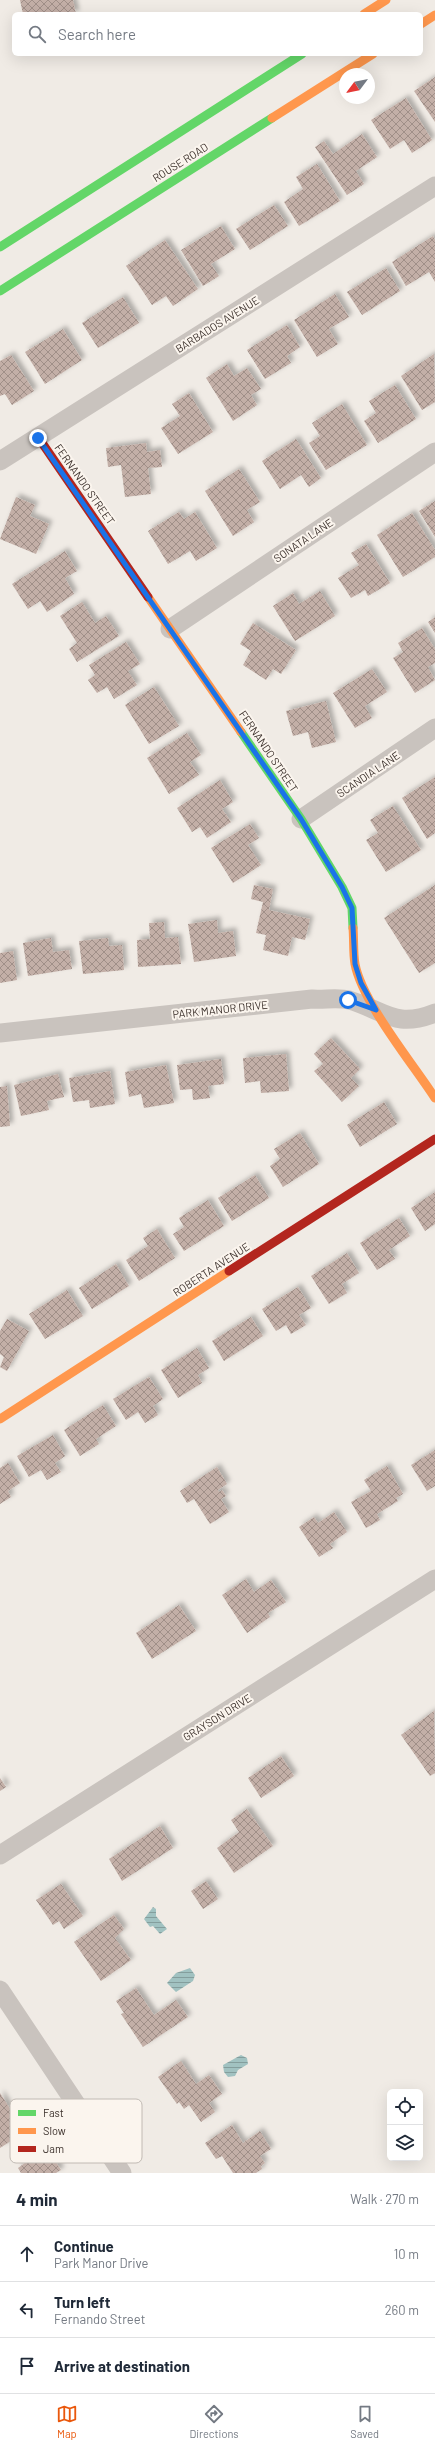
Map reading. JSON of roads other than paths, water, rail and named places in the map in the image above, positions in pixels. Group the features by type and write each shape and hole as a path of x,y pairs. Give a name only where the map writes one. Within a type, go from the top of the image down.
{"street":[{"path":"367,12 386,0"},
{"path":"423,23 435,15"},
{"path":"0,247 299,56"},
{"name":"ROUSE ROAD","path":"0,291 370,56"},
{"name":"BARBADOS AVENUE","path":"0,462 435,186"},
{"name":"FERNANDO STREET","path":"38,438 301,819 342,887 352,908 355,964 361,983 376,1010 435,1098"},
{"name":"SONATA LANE","path":"170,629 435,452"},
{"name":"SCANDIA LANE","path":"301,819 435,728"},
{"name":"PARK MANOR DRIVE","path":"0,1033 312,999 348,1000 376,1010 395,1019 417,1020 435,1013"},
{"name":"ROBERTA AVENUE","path":"0,1419 435,1139"},
{"name":"GRAYSON DRIVE","path":"0,1855 435,1579"},
{"path":"0,1990 73,2099"},
{"path":"115,2163 122,2173"}],"water":[{"path":"153,1907 156,1909 156,1916 167,1929 160,1934 153,1926 150,1927 144,1919"},
{"path":"190,1968 195,1975 193,1981 176,1992 167,1983 176,1973"},
{"path":"241,2055 247,2058 248,2064 238,2070 235,2076 228,2077 224,2072 223,2065"}]}
